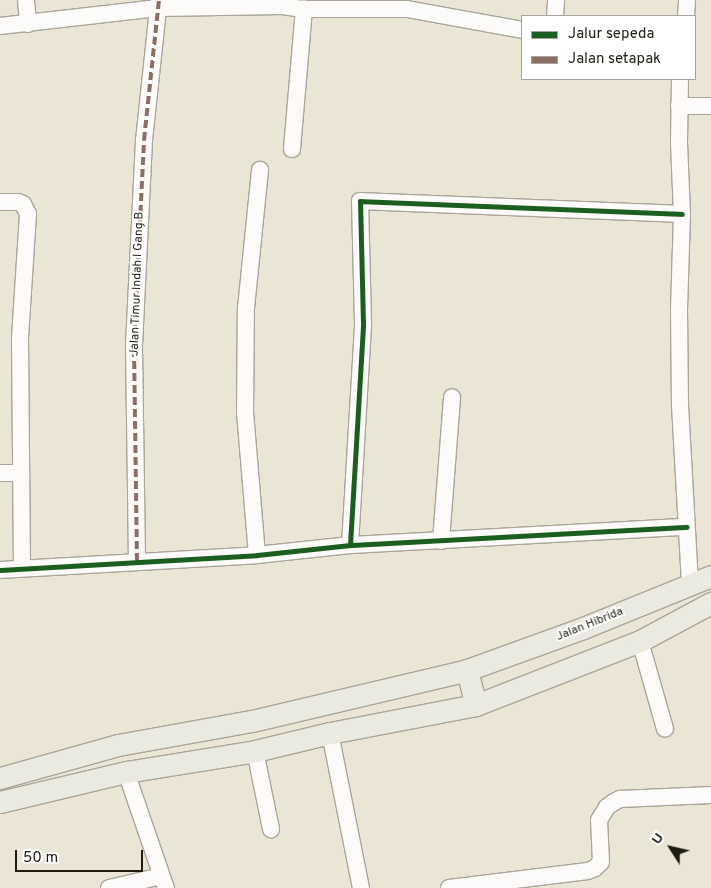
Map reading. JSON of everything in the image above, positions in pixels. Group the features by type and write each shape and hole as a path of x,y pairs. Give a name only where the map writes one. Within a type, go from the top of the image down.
{"main road":[{"name":"Jalan Hibrida","path":"0,778 118,746 252,721 467,670 690,586 711,576"},
{"path":"0,802 126,772 255,751 330,733 476,705 640,641 711,603"},
{"path":"467,670 476,705"}],"street":[{"path":"26,0 28,24"},
{"path":"555,15 556,0"},
{"path":"686,15 688,0"},
{"path":"0,26 28,24 159,4 282,3 304,9 408,5 521,30"},
{"name":"Jalan Timur Indah I Gang B","path":"138,561 134,345 144,140 159,4"},
{"path":"292,149 304,9"},
{"path":"680,80 682,214 679,310 680,405 690,586"},
{"path":"679,106 711,106"},
{"path":"257,555 245,413 246,308 260,170"},
{"path":"350,545 363,323 360,200 682,214"},
{"path":"0,202 18,202 23,204 28,214 20,338 22,568"},
{"path":"441,541 452,397"},
{"path":"0,473 20,473"},
{"path":"0,570 257,555 350,545 687,528"},
{"path":"640,641 665,729"},
{"path":"330,733 361,888"},
{"path":"255,751 272,829"},
{"path":"109,888 164,882 126,772"},
{"path":"448,888 588,871 596,868 601,862 599,820 602,813 614,802 620,799 711,795"}],"marked path":[{"path":"137,561 134,345 144,140 159,0"}],"cycle path":[{"path":"350,545 363,323 360,201 682,214"},
{"path":"0,570 257,555 350,545 687,527"}]}
